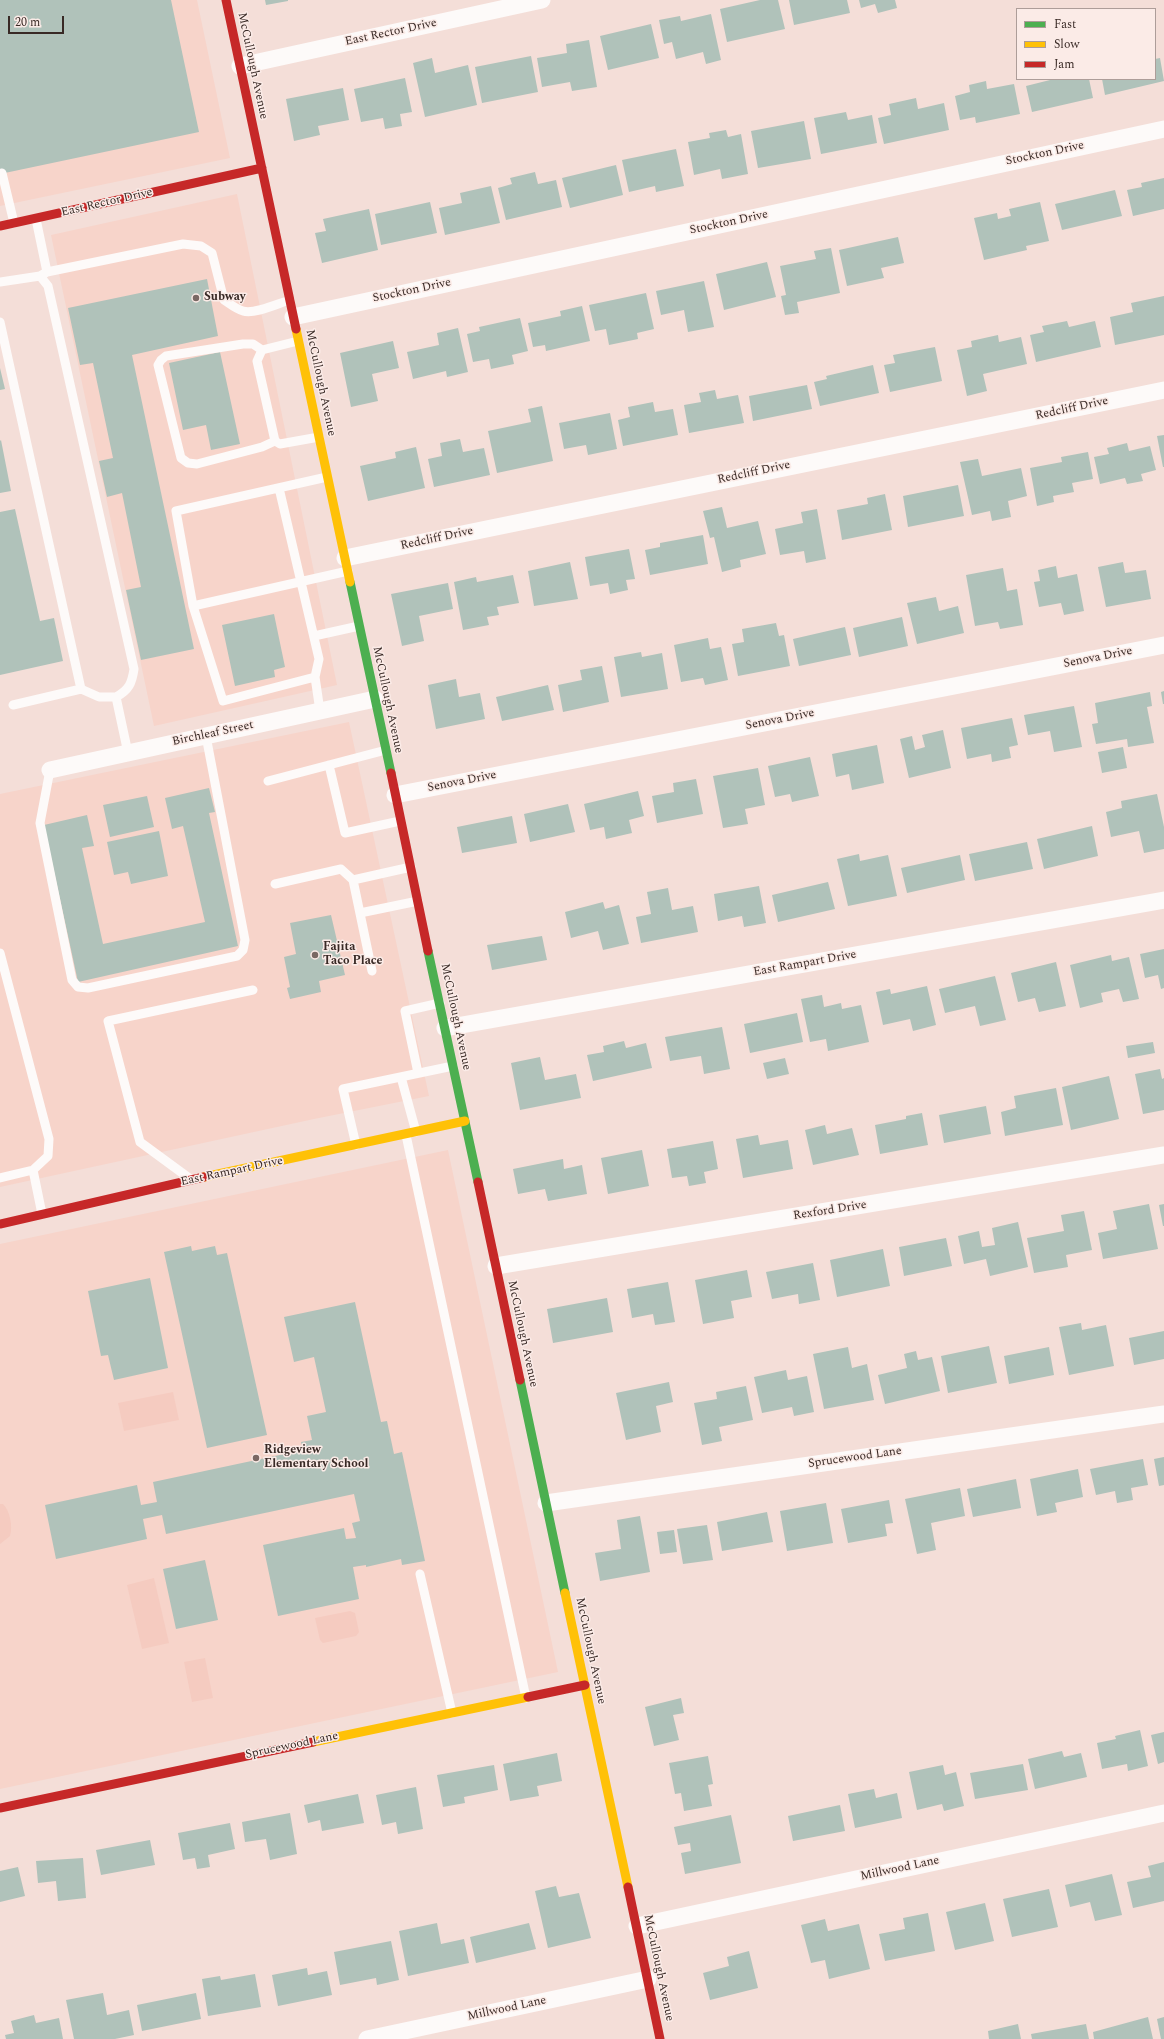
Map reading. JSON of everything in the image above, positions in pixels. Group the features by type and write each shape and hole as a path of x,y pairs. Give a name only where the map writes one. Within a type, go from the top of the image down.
{"main road":[{"name":"McCullough Avenue","path":"226,0 660,2039"},
{"name":"East Rector Drive","path":"0,226 262,168"},
{"name":"East Rampart Drive","path":"0,1224 192,1180 406,1135 465,1121"},
{"name":"Sprucewood Lane","path":"0,1808 585,1685"}],"street":[{"name":"East Rector Drive","path":"240,66 542,0"},
{"name":"Stockton Drive","path":"293,317 1164,129"},
{"name":"Redcliff Drive","path":"346,565 1164,390"},
{"name":"Senova Drive","path":"395,795 1164,645"},
{"name":"Birchleaf Street","path":"50,770 375,699"},
{"name":"East Rampart Drive","path":"445,1028 1164,900"},
{"name":"Rexford Drive","path":"496,1266 1164,1155"},
{"name":"Sprucewood Lane","path":"546,1503 1164,1414"},
{"name":"Millwood Lane","path":"636,1926 1164,1813"},
{"name":"Millwood Lane","path":"367,2039 648,1979"}],"lane":[{"path":"2,173 14,223"},
{"path":"13,705 81,689 99,697 116,697 124,692 131,684 134,669 48,286 44,274 36,218"},
{"path":"0,282 183,244 201,246 212,253 224,300 232,306 245,312 290,300"},
{"path":"0,322 81,689"},
{"path":"275,441 262,447 197,464 188,463 181,458 158,365 166,356 230,345 253,344 262,350 298,341"},
{"path":"262,350 257,361 275,441 280,444 319,437"},
{"path":"315,677 223,701 193,606 176,511 328,477"},
{"path":"279,488 319,659 315,677 320,711"},
{"path":"193,606 301,582 346,565"},
{"path":"314,636 359,626"},
{"path":"116,697 128,753"},
{"path":"50,770 40,823 72,980 78,987 88,988 229,958 237,956 243,950 245,940 206,736"},
{"path":"268,781 386,750"},
{"path":"329,765 345,833 401,820"},
{"path":"354,880 410,867"},
{"path":"275,884 341,869 354,880 372,971"},
{"path":"360,912 418,901"},
{"path":"0,953 49,1139 48,1156 33,1170 0,1178"},
{"path":"192,1180 140,1142 108,1021 254,990"},
{"path":"418,1073 405,1011 440,1003"},
{"path":"356,1145 343,1089 453,1066"},
{"path":"401,1077 416,1132"},
{"path":"406,1135 526,1698"},
{"path":"33,1170 42,1215"},
{"path":"420,1574 452,1713"}],"shaded area":[{"path":"0,0 197,0 230,158 0,206"},
{"path":"237,194 337,685 154,726 51,235"},
{"path":"349,722 429,1096 314,1119 0,1187 0,794"},
{"name":"Ridgeview Elementary School","path":"448,1150 558,1672 0,1789 0,1244"},
{"path":"173,1392 179,1420 124,1431 118,1403"},
{"path":"0,1504 3,1504 7,1511 11,1528 10,1536 0,1544"},
{"path":"154,1578 169,1643 142,1649 127,1585"},
{"path":"350,1611 355,1613 359,1632 356,1636 323,1643 320,1640 315,1618"},
{"path":"205,1658 213,1698 192,1702 184,1662"}],"building":[{"path":"0,0 171,0 199,132 0,174"},
{"path":"265,0 288,0 288,1 266,5"},
{"path":"760,0 778,0 785,29 727,42 720,9"},
{"path":"789,0 847,0 850,13 794,25"},
{"path":"859,0 895,0 897,8 878,13 875,4 861,8"},
{"path":"711,14 721,60 706,64 703,52 676,59 672,42 664,44 659,20 680,16 681,21"},
{"path":"651,24 659,58 608,70 600,36"},
{"path":"589,40 597,87 572,91 570,82 542,87 537,58 567,53 566,44"},
{"path":"531,56 538,92 482,103 475,67"},
{"path":"432,58 435,73 468,65 477,105 425,117 413,63"},
{"path":"1160,58 1164,81 1105,95 1102,80 1156,80 1156,59"},
{"path":"405,78 412,112 400,114 402,126 385,129 383,118 361,122 354,89"},
{"path":"1050,80 1089,80 1093,98 1032,112 1026,86"},
{"path":"986,81 987,89 1014,84 1020,114 976,123 975,117 960,120 955,96 970,92 969,85"},
{"path":"343,88 349,120 318,126 320,135 294,141 286,99"},
{"path":"916,98 918,109 944,103 949,130 884,144 878,118 891,115 889,104"},
{"path":"846,112 848,120 872,115 877,143 821,154 814,118"},
{"path":"804,121 811,159 758,168 751,131"},
{"path":"726,130 728,137 741,134 748,174 722,179 720,169 694,175 688,142 710,138 709,133"},
{"path":"676,149 684,186 656,192 655,186 629,192 622,160"},
{"path":"616,165 623,195 570,208 562,178"},
{"path":"535,172 538,184 556,180 562,207 506,220 498,188 512,184 510,178"},
{"path":"1164,178 1164,209 1133,216 1127,190 1142,187 1141,183"},
{"path":"491,186 500,223 445,235 439,208 462,203 460,193"},
{"path":"1115,190 1122,216 1062,230 1055,204"},
{"path":"430,202 437,233 381,245 375,214"},
{"path":"1040,202 1049,241 1026,246 1027,250 984,260 974,218 997,213 998,219 1011,216 1009,209"},
{"path":"369,209 378,250 322,263 315,233 326,231 323,219"},
{"path":"898,237 904,263 881,268 884,278 847,286 839,250"},
{"path":"831,248 840,293 797,302 799,313 785,315 781,296 786,295 780,266 816,259 814,251"},
{"path":"767,262 776,297 724,310 716,274"},
{"path":"207,279 218,336 132,355 194,649 141,660 126,590 141,587 122,493 107,497 99,461 113,458 93,363 80,365 68,308"},
{"path":"704,281 714,327 688,332 684,310 661,315 656,291"},
{"path":"646,293 654,329 637,333 638,339 609,345 606,329 595,331 589,305"},
{"path":"1164,296 1164,335 1115,345 1110,317 1133,312 1131,303"},
{"path":"582,306 590,341 546,351 545,345 533,347 528,323 561,316 560,311"},
{"path":"520,318 528,351 512,355 514,364 491,369 489,359 473,362 467,334 480,331 479,327"},
{"path":"1067,321 1069,327 1095,321 1101,347 1036,362 1030,335 1044,332 1042,326"},
{"path":"458,328 468,372 447,377 446,371 413,379 407,352 439,345 437,333"},
{"path":"998,335 999,342 1021,337 1027,364 983,374 987,391 967,396 957,350 972,347 971,341"},
{"path":"393,341 399,368 372,374 378,401 351,407 340,353"},
{"path":"935,347 942,381 890,392 884,365 895,363 893,355"},
{"path":"220,352 240,444 211,450 206,425 183,430 169,363"},
{"path":"873,365 879,393 820,406 814,382 827,379 826,376"},
{"path":"0,368 5,389 0,390"},
{"path":"807,385 812,409 753,421 749,396"},
{"path":"715,390 717,399 738,395 744,423 689,433 684,405 701,402 699,393"},
{"path":"653,402 655,412 673,409 678,435 623,446 618,420 630,417 628,407"},
{"path":"542,406 553,461 497,473 488,431 531,422 528,409"},
{"path":"610,413 617,449 588,455 586,445 564,449 559,423"},
{"path":"1164,435 1164,467 1163,467 1157,436"},
{"path":"460,439 463,452 484,448 490,475 434,487 428,459 442,456 440,443"},
{"path":"1,440 11,491 0,493 0,441"},
{"path":"1127,443 1129,451 1150,446 1156,470 1141,474 1143,481 1127,484 1125,478 1100,484 1094,457 1109,454 1107,448"},
{"path":"416,447 425,488 368,501 360,466 396,458 395,452"},
{"path":"1088,452 1093,479 1072,483 1074,492 1053,496 1054,502 1037,506 1030,468 1062,462 1061,457"},
{"path":"978,459 982,476 1021,468 1027,496 1008,501 1011,517 992,521 990,511 972,515 960,462"},
{"path":"958,485 964,516 908,527 903,496"},
{"path":"885,494 892,530 842,540 837,510 868,504 867,498"},
{"path":"722,507 727,528 758,521 766,554 740,560 741,567 722,572 714,537 710,538 703,511"},
{"path":"15,509 40,621 54,618 63,661 0,675 0,512"},
{"path":"817,509 826,559 806,563 804,551 780,555 775,529 803,523 801,512"},
{"path":"703,535 708,564 650,575 645,550 660,547 660,543"},
{"path":"629,549 635,579 626,580 628,590 610,594 608,583 590,586 585,557"},
{"path":"570,562 578,599 534,606 528,571"},
{"path":"1123,562 1125,573 1146,570 1151,599 1106,607 1098,567"},
{"path":"1056,566 1058,578 1077,574 1084,611 1064,615 1061,603 1039,607 1034,582 1040,581 1038,570"},
{"path":"1003,568 1007,591 1017,589 1023,625 1000,629 998,622 975,626 966,575"},
{"path":"513,575 519,603 497,607 499,615 487,617 489,625 463,630 454,582 476,577 477,582"},
{"path":"448,583 453,609 419,616 424,641 402,646 391,594"},
{"path":"936,597 939,611 958,606 964,633 917,644 907,603"},
{"path":"274,614 285,667 274,670 275,677 235,686 222,625"},
{"path":"902,617 908,646 859,657 853,628"},
{"path":"776,623 779,636 784,635 790,666 738,676 732,644 744,642 742,629"},
{"path":"845,627 851,655 799,666 793,639"},
{"path":"708,638 710,649 721,647 728,680 705,685 703,678 681,682 674,645"},
{"path":"641,652 642,657 662,653 668,689 621,697 614,657"},
{"path":"602,666 609,702 563,712 558,685 582,680 580,670"},
{"path":"456,679 459,697 480,693 485,719 436,729 428,685"},
{"path":"548,685 554,710 502,721 496,697"},
{"path":"1164,691 1164,704 1163,704 1161,692"},
{"path":"1150,692 1152,706 1147,707 1154,743 1128,747 1127,739 1096,744 1092,724 1098,723 1095,703"},
{"path":"1074,706 1082,747 1054,752 1050,731 1028,735 1024,715"},
{"path":"1012,718 1018,745 1009,747 1011,758 992,762 991,754 967,759 961,728"},
{"path":"943,730 951,768 909,778 900,739 912,736 915,750 925,747 922,735"},
{"path":"877,745 884,783 852,790 849,774 836,777 832,754"},
{"path":"1123,747 1127,768 1102,773 1098,752"},
{"path":"810,757 819,796 792,802 790,794 775,797 768,766"},
{"path":"758,768 765,805 745,809 748,824 723,828 713,776"},
{"path":"696,779 703,814 657,823 652,796 674,792 673,783"},
{"path":"209,788 215,812 209,813 238,946 78,982 44,825 87,815 94,846 82,848 103,944 205,922 183,826 172,829 165,798"},
{"path":"638,791 644,816 629,820 632,833 606,839 604,827 590,830 584,804"},
{"path":"1157,794 1164,827 1164,849 1144,853 1139,831 1111,837 1106,812 1122,808 1121,801"},
{"path":"147,796 154,827 110,837 103,805"},
{"path":"568,804 575,832 530,842 524,814"},
{"path":"512,816 517,843 462,853 457,827"},
{"path":"1092,826 1098,856 1044,869 1037,839"},
{"path":"159,831 168,876 131,884 128,872 114,875 107,842"},
{"path":"1027,842 1033,869 975,881 969,854"},
{"path":"859,854 860,861 888,855 897,896 848,906 837,859"},
{"path":"960,855 965,880 907,893 901,868"},
{"path":"828,882 835,909 778,922 772,895"},
{"path":"759,886 766,923 744,927 742,916 718,921 714,894"},
{"path":"668,888 672,910 693,906 698,932 641,943 636,917 651,914 647,892"},
{"path":"603,902 605,909 619,905 629,944 603,950 598,931 571,938 565,912"},
{"name":"Fajita Taco Place","path":"331,915 345,975 319,981 321,992 290,999 287,988 290,987 284,957 296,954 290,923"},
{"path":"542,936 547,960 492,970 487,945"},
{"path":"1164,949 1164,988 1161,989 1158,975 1145,978 1140,954"},
{"path":"1111,955 1112,961 1129,957 1139,999 1123,1002 1119,989 1101,993 1103,1002 1080,1008 1070,965"},
{"path":"1056,962 1066,1006 1039,1012 1035,998 1018,1002 1011,973"},
{"path":"995,976 1006,1020 980,1026 975,1006 945,1013 939,989"},
{"path":"927,986 936,1025 913,1031 910,1019 883,1025 876,992 890,989 891,994"},
{"path":"822,995 824,1007 841,1003 842,1009 861,1005 869,1042 828,1051 826,1039 810,1042 801,999"},
{"path":"797,1013 803,1042 750,1053 744,1024"},
{"path":"722,1027 730,1069 704,1074 701,1056 670,1061 665,1037"},
{"path":"624,1041 626,1048 646,1043 652,1068 593,1081 587,1055 604,1052 603,1046"},
{"path":"1153,1042 1155,1053 1128,1058 1126,1046"},
{"path":"540,1057 545,1080 576,1074 581,1098 520,1110 511,1063"},
{"path":"785,1058 789,1074 767,1079 763,1063"},
{"path":"1160,1069 1162,1079 1164,1078 1164,1110 1143,1114 1135,1074"},
{"path":"1109,1076 1119,1119 1071,1130 1062,1087"},
{"path":"1056,1088 1063,1125 1005,1136 1001,1112 1016,1108 1014,1096"},
{"path":"986,1106 991,1134 944,1143 939,1115"},
{"path":"922,1113 928,1145 880,1154 875,1125 906,1119 906,1116"},
{"path":"825,1125 827,1134 852,1128 859,1155 813,1165 805,1130"},
{"path":"758,1135 760,1145 788,1140 793,1169 743,1178 736,1139"},
{"path":"713,1141 718,1169 704,1172 706,1183 689,1186 687,1176 672,1178 667,1149"},
{"path":"642,1150 649,1186 608,1194 601,1158"},
{"path":"563,1159 564,1169 582,1165 587,1194 548,1201 545,1189 518,1194 513,1169"},
{"path":"1149,1204 1158,1249 1103,1259 1098,1233 1117,1229 1113,1211"},
{"path":"1164,1204 1164,1226 1163,1226 1159,1205"},
{"path":"1084,1211 1092,1250 1066,1255 1068,1267 1034,1273 1027,1238 1064,1231 1061,1215"},
{"path":"1018,1222 1028,1267 990,1276 986,1259 964,1264 958,1236 979,1231 982,1247 995,1245 992,1228"},
{"path":"946,1238 952,1266 904,1276 899,1247"},
{"path":"191,1246 192,1251 215,1246 217,1255 227,1253 267,1435 207,1448 164,1252"},
{"path":"883,1249 890,1286 837,1297 830,1260"},
{"path":"813,1263 820,1300 799,1304 798,1294 772,1299 766,1272"},
{"path":"747,1270 752,1297 731,1301 734,1318 703,1324 695,1280"},
{"path":"150,1278 168,1368 114,1380 108,1355 101,1356 88,1291"},
{"path":"668,1282 675,1322 655,1325 653,1314 632,1318 627,1289"},
{"path":"607,1298 613,1332 553,1343 547,1309"},
{"path":"355,1302 381,1422 387,1421 394,1454 402,1452 425,1561 402,1565 401,1559 366,1567 366,1565 353,1567 359,1599 278,1616 263,1545 344,1528 346,1539 356,1538 352,1523 360,1521 354,1494 166,1534 162,1515 143,1519 147,1539 56,1559 45,1505 137,1485 141,1505 157,1502 153,1482 303,1450 301,1442 312,1440 307,1416 326,1412 314,1357 294,1362 284,1317"},
{"path":"1081,1323 1082,1330 1106,1325 1114,1366 1069,1375 1059,1327"},
{"path":"1164,1331 1164,1359 1134,1365 1129,1338"},
{"path":"989,1346 997,1383 948,1393 941,1356"},
{"path":"848,1347 852,1368 867,1364 874,1400 824,1409 813,1354"},
{"path":"1049,1347 1054,1375 1009,1384 1004,1356"},
{"path":"916,1351 918,1360 932,1357 940,1391 885,1404 878,1375 907,1368 904,1354"},
{"path":"786,1370 788,1380 807,1376 814,1412 794,1416 792,1407 762,1413 754,1377"},
{"path":"669,1382 673,1402 656,1406 661,1432 626,1440 616,1393"},
{"path":"746,1386 753,1420 719,1427 722,1441 702,1445 694,1403 717,1399 716,1392"},
{"path":"1164,1457 1164,1485 1159,1486 1154,1459"},
{"path":"1143,1459 1148,1485 1131,1488 1133,1500 1117,1503 1115,1491 1096,1495 1090,1469"},
{"path":"1078,1469 1083,1497 1055,1503 1057,1512 1037,1516 1030,1479"},
{"path":"1016,1479 1021,1508 973,1517 967,1489"},
{"path":"960,1488 965,1516 931,1523 936,1550 917,1554 905,1499"},
{"path":"889,1500 893,1523 885,1524 887,1536 848,1543 841,1509"},
{"path":"826,1503 833,1543 787,1551 780,1511"},
{"path":"767,1512 773,1542 722,1551 717,1522"},
{"path":"640,1516 650,1572 600,1581 595,1553 621,1549 617,1520"},
{"path":"707,1525 713,1560 683,1564 677,1529"},
{"path":"674,1530 677,1552 660,1554 657,1532"},
{"path":"205,1560 218,1620 176,1629 163,1569"},
{"path":"681,1698 684,1713 673,1715 679,1740 654,1746 645,1707"},
{"path":"1140,1730 1148,1766 1128,1771 1127,1764 1102,1769 1097,1743 1116,1739 1115,1736"},
{"path":"1164,1732 1164,1762 1158,1764 1151,1735"},
{"path":"1062,1751 1064,1757 1081,1753 1087,1777 1035,1789 1028,1759"},
{"path":"557,1753 562,1781 537,1786 539,1796 510,1801 503,1764"},
{"path":"708,1756 713,1784 708,1785 712,1806 684,1811 681,1793 675,1794 669,1763"},
{"path":"1023,1764 1028,1790 975,1799 970,1773"},
{"path":"494,1765 498,1790 464,1797 465,1803 443,1807 437,1775"},
{"path":"943,1765 945,1775 956,1772 964,1806 944,1811 942,1804 917,1810 909,1772"},
{"path":"416,1787 423,1829 398,1834 396,1822 382,1825 376,1795"},
{"path":"874,1789 876,1798 897,1793 902,1818 855,1828 848,1794"},
{"path":"358,1794 364,1823 322,1831 320,1820 308,1823 304,1805"},
{"path":"840,1805 845,1831 793,1841 788,1816"},
{"path":"290,1813 297,1854 270,1860 266,1839 245,1842 242,1822"},
{"path":"731,1815 741,1863 685,1874 681,1853 691,1851 690,1843 678,1845 674,1827"},
{"path":"230,1823 235,1849 208,1855 210,1867 197,1869 195,1858 183,1860 178,1833"},
{"path":"150,1840 155,1865 101,1875 96,1850"},
{"path":"83,1858 86,1898 58,1901 56,1881 38,1883 36,1861"},
{"path":"1164,1862 1164,1901 1133,1908 1127,1882 1151,1877 1148,1866"},
{"path":"18,1867 25,1896 0,1902 0,1871"},
{"path":"1112,1874 1122,1915 1095,1921 1090,1902 1070,1907 1065,1885"},
{"path":"556,1886 559,1897 579,1893 591,1938 548,1948 535,1891"},
{"path":"1049,1889 1058,1927 1012,1937 1003,1899"},
{"path":"985,1903 994,1941 955,1950 946,1912"},
{"path":"928,1913 935,1951 885,1961 879,1934 905,1929 903,1918"},
{"path":"825,1919 828,1931 859,1924 870,1969 829,1979 825,1960 811,1963 801,1925"},
{"path":"437,1923 441,1944 464,1939 469,1963 408,1976 399,1931"},
{"path":"529,1923 536,1949 476,1963 470,1937"},
{"path":"391,1941 399,1980 377,1985 376,1978 340,1985 334,1952"},
{"path":"749,1951 758,1988 710,2000 703,1973 729,1966 727,1957"},
{"path":"307,1968 308,1975 327,1971 332,1995 278,2006 272,1975"},
{"path":"255,1974 261,2007 208,2016 202,1979 220,1976 221,1980"},
{"path":"103,1993 107,2015 129,2010 134,2035 115,2039 74,2039 66,2000"},
{"path":"196,1993 201,2019 142,2031 137,2005"},
{"path":"34,2015 36,2023 59,2018 63,2039 6,2039 5,2035 14,2033 11,2021"},
{"path":"1148,2017 1153,2039 1094,2039 1093,2032"},
{"path":"1164,2017 1164,2039 1161,2039 1157,2019"},
{"path":"1018,2024 1021,2039 989,2039 988,2031"},
{"path":"1086,2024 1089,2039 1032,2039 1031,2034"}],"traffic: fast":[{"path":"350,582 391,773"},
{"path":"428,951 478,1182"},
{"path":"520,1380 565,1593"}],"traffic: slow":[{"path":"296,329 350,582"},
{"path":"204,1177 465,1121"},
{"path":"565,1593 628,1887"},
{"path":"313,1742 528,1697"}],"traffic: jam":[{"path":"226,0 296,329"},
{"path":"0,226 262,168"},
{"path":"391,773 428,951"},
{"path":"0,1224 204,1177"},
{"path":"478,1182 520,1380"},
{"path":"528,1697 585,1685"},
{"path":"0,1808 313,1742"},
{"path":"628,1887 660,2039"}],"place":[{"name":"Subway","path":"196,298"},
{"name":"Fajita Taco Place","path":"315,955"},
{"name":"Ridgeview Elementary School","path":"256,1458"}]}
